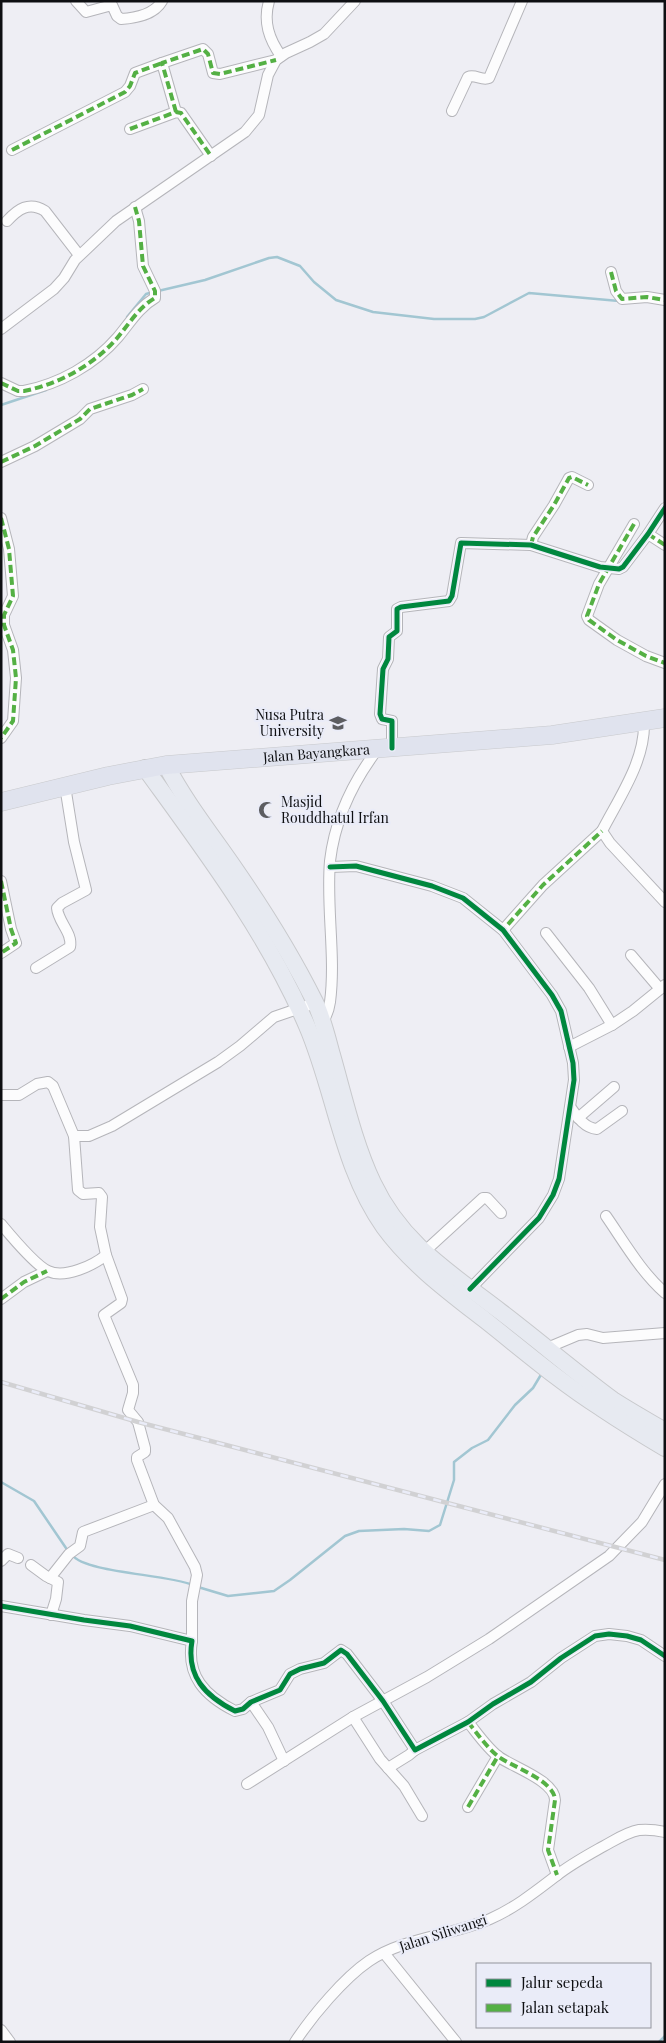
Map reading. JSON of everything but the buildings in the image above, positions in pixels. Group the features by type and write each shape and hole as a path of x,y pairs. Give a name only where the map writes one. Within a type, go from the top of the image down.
{"highway":[{"name":"Jalan Bayangkara","path":"1,802 145,768 166,765 567,733 665,718"}],"main road":[{"path":"166,765 196,816 248,889 315,1002 319,1055 358,1180 383,1226 409,1257 445,1289 600,1408 665,1448"},
{"path":"145,768 236,895 267,947 299,1007 316,1025 346,1104 370,1177 395,1222 424,1252 548,1348 570,1368 615,1401 665,1432"}],"street":[{"path":"76,1 82,10 86,12 111,3 119,19 124,20 147,14 158,8 162,1"},
{"path":"269,1 268,33 278,58"},
{"path":"12,150 125,92 136,72 203,49 208,54 213,73 220,74 278,58 324,34 354,1"},
{"path":"452,112 468,78 471,76 486,80 489,78 522,1"},
{"path":"1,329 25,313 60,283 80,256 116,221 238,138 256,119 261,110 268,75 278,58"},
{"path":"162,62 176,112"},
{"path":"130,130 176,112 184,115 211,156"},
{"path":"7,221 23,206 41,208 80,256"},
{"path":"1,383 18,391 24,391 61,380 83,366 112,343 129,322 156,298 155,291 143,266 136,207"},
{"path":"611,272 616,291 622,298 647,297 665,300"},
{"path":"1,462 35,446 80,419 90,409 132,395 143,389"},
{"path":"531,544 533,537 569,478 572,477 588,485"},
{"path":"316,1025 330,1004 330,867 337,828 348,796 362,770 385,749 392,722 389,719 382,719 380,714 383,666 388,659 389,637 397,631 398,608 449,601 452,596 462,542 531,544 608,568 623,567 665,508"},
{"path":"1,518 9,546 13,596 4,615 4,625 13,650 16,678 13,721 1,738"},
{"path":"634,524 599,584 587,616 589,620 617,640 646,656 665,663"},
{"path":"648,534 665,545"},
{"path":"503,930 543,885 602,831 638,760 644,735 644,722"},
{"path":"36,968 70,947 70,940 57,908 62,903 86,890 72,835 65,786"},
{"path":"602,831 610,844 665,902"},
{"path":"330,867 356,866 442,889 463,898 503,930 557,1003 564,1022 574,1080 563,1167 553,1195 533,1225 470,1289"},
{"path":"1,881 11,930 16,943 1,953"},
{"path":"546,933 589,988 612,1025"},
{"path":"569,1047 612,1025 633,1011 662,987 631,955"},
{"path":"74,1136 89,1136 112,1126 218,1062 274,1017 315,1002"},
{"path":"1,1095 18,1095 37,1084 48,1082 53,1086 74,1136 78,1190 84,1194 99,1193 102,1196 100,1232 122,1299 121,1303 104,1315 133,1385 133,1394 128,1410 138,1422 145,1448 145,1452 137,1457 137,1460 154,1504 168,1518 195,1567 197,1575 192,1601 190,1657 193,1669 204,1691 235,1710 243,1709 251,1702 280,1690 290,1674 300,1669 324,1663 341,1650 347,1654 382,1701 415,1750"},
{"path":"578,1118 614,1087"},
{"path":"571,1108 585,1125 596,1130 622,1111"},
{"path":"424,1252 483,1198 487,1198 501,1213"},
{"path":"606,1216 640,1265 665,1293"},
{"path":"1,1224 27,1253 47,1271 59,1273 75,1271 92,1266 106,1255"},
{"path":"1,1299 24,1282 47,1271"},
{"path":"548,1348 578,1335 587,1334 603,1338 665,1333"},
{"path":"247,1784 353,1717 427,1677 490,1639 608,1556 642,1522 665,1484"},
{"path":"50,1578 70,1554 80,1546 83,1532 154,1504"},
{"path":"1,1561 8,1554 18,1558"},
{"path":"31,1565 58,1581 59,1584 51,1614"},
{"path":"1,1606 130,1626 192,1641"},
{"path":"388,1768 415,1750 468,1722 493,1704 531,1682 561,1658 595,1636 609,1634 641,1640 665,1656"},
{"path":"251,1702 268,1727 284,1761"},
{"path":"353,1717 380,1759 404,1786 422,1816"},
{"path":"468,1722 498,1756 542,1782 556,1797 548,1850 557,1875"},
{"path":"468,1807 498,1756"},
{"name":"Jalan Siliwangi","path":"295,2042 310,2021 352,1975 368,1961 404,1944 476,1924 502,1914 527,1899 557,1875 590,1854 630,1833 646,1829 665,1832"},
{"path":"384,1953 456,2042"},
{"path":"1,2030 10,2042"}],"waterway":[{"path":"158,291 205,280 277,257 300,266 314,282 336,300 373,312 434,319 475,319 484,317 529,293 619,301"},
{"path":"127,317 146,294 153,292"},
{"path":"1,405 46,390"},
{"path":"198,1587 228,1596 274,1591 345,1536 359,1531 404,1529 429,1531 440,1525 454,1480 454,1462 472,1448 488,1440 515,1405 533,1388 542,1373"},
{"path":"1,1482 34,1501 68,1551"},
{"path":"72,1555 80,1561 109,1570 165,1578 193,1585"},
{"path":"659,2042 665,2036"}],"railway":[{"path":"1,1382 138,1422 665,1560"}],"marked path":[{"path":"176,112 162,63 203,49 208,54 213,73 220,74 276,60"},
{"path":"12,150 125,92 130,86 135,73 162,63"},
{"path":"130,129 176,112 181,113 211,156"},
{"path":"1,383 18,391 24,391 50,384 75,372 109,347 139,311 155,298 155,291 143,266 139,221 135,207"},
{"path":"611,272 616,291 622,299 647,297 665,300"},
{"path":"1,462 35,446 80,419 90,409 132,395 143,389"},
{"path":"531,545 533,537 569,478 572,477 588,485"},
{"path":"1,518 9,549 13,596 4,615 4,625 13,650 16,678 13,721 1,738"},
{"path":"634,524 599,584 587,616 589,620 617,640 646,656 665,663"},
{"path":"648,534 665,545"},
{"path":"499,928 503,930 543,885 602,831"},
{"path":"1,881 11,929 16,943 1,953"},
{"path":"1,1299 24,1282 47,1271"},
{"path":"468,1722 486,1745 499,1757 532,1775 553,1793 555,1800 548,1850 557,1875"},
{"path":"468,1807 498,1756"}],"cycle path":[{"path":"392,748 392,721 382,719 380,714 383,669 388,659 389,637 397,631 397,609 449,601 452,596 461,543 531,545 600,567 619,569 623,567 648,534 665,508"},
{"path":"330,867 356,866 432,886 463,898 503,930 552,995 561,1011 573,1063 574,1080 559,1179 553,1195 539,1218 470,1289"},
{"path":"1,1606 130,1626 192,1641 192,1665 195,1675 215,1699 235,1711 243,1709 251,1702 280,1690 290,1674 300,1669 324,1663 341,1650 347,1654 383,1701 415,1750 468,1722 493,1704 531,1682 561,1658 595,1636 609,1634 627,1636 641,1640 665,1656"}],"place":[{"name":"Nusa Putra University","path":"338,723"},
{"name":"Masjid Rouddhatul Irfan","path":"267,810"}]}
